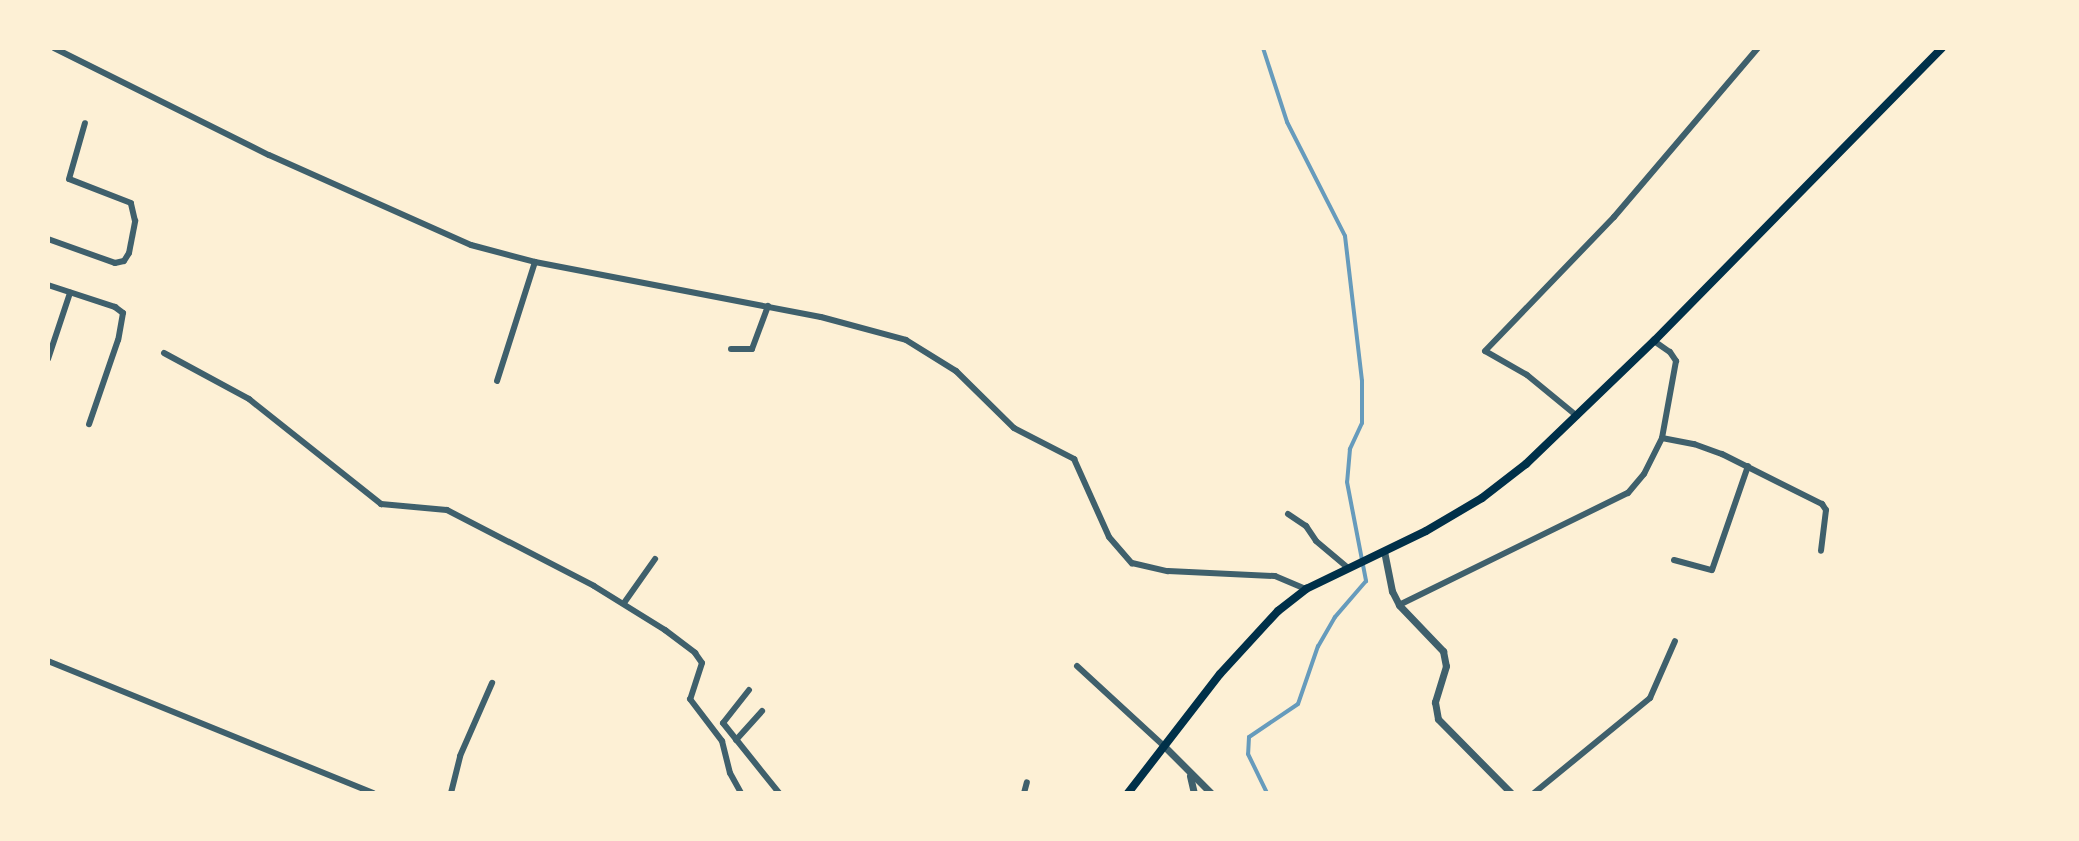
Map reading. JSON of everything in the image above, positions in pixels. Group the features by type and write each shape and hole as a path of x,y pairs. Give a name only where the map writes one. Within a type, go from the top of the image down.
{"main road":[{"path":"1128,793 1247,643 1306,589 1482,498 1526,464 1654,341 1942,48"}],"street":[{"path":"54,48 96,66 269,155 454,239 535,262 768,306 906,340 956,371 1014,428 1074,459 1109,537 1132,563 1168,571 1247,573 1282,578 1306,589"},
{"path":"1577,416 1527,375 1485,351 1614,217 1758,48"},
{"path":"48,239 115,263 124,261 129,253 135,221 131,203 69,179 85,123"},
{"path":"497,381 535,262"},
{"path":"48,285 115,307 123,313 118,340 89,424"},
{"path":"48,359 70,293"},
{"path":"731,349 752,349 768,306"},
{"path":"1399,605 1628,493 1644,474 1662,438 1676,361 1670,352 1654,341"},
{"path":"164,353 249,399 381,504 447,510 624,603 665,630 699,658 701,670 690,699 722,741 730,773 741,793"},
{"path":"1662,438 1694,444 1748,466 1826,507 1821,551"},
{"path":"1674,560 1712,570 1748,466"},
{"path":"1288,514 1306,526 1316,541 1349,566"},
{"path":"1384,551 1392,591 1399,605 1443,651 1446,666 1435,702 1438,719 1511,793"},
{"path":"624,603 655,559"},
{"path":"1534,793 1650,698 1675,641"},
{"path":"48,661 373,793"},
{"path":"1077,666 1211,793"},
{"path":"451,793 460,756 492,683"},
{"path":"749,690 723,721 779,793"},
{"path":"736,740 762,711"},
{"path":"1190,776 1194,793"},
{"path":"1024,793 1027,782"}],"waterway":[{"path":"1263,48 1287,122 1345,236 1362,381 1362,423 1350,449 1347,482 1366,581 1335,617 1318,646 1298,704 1249,737 1248,754 1267,793"}]}
